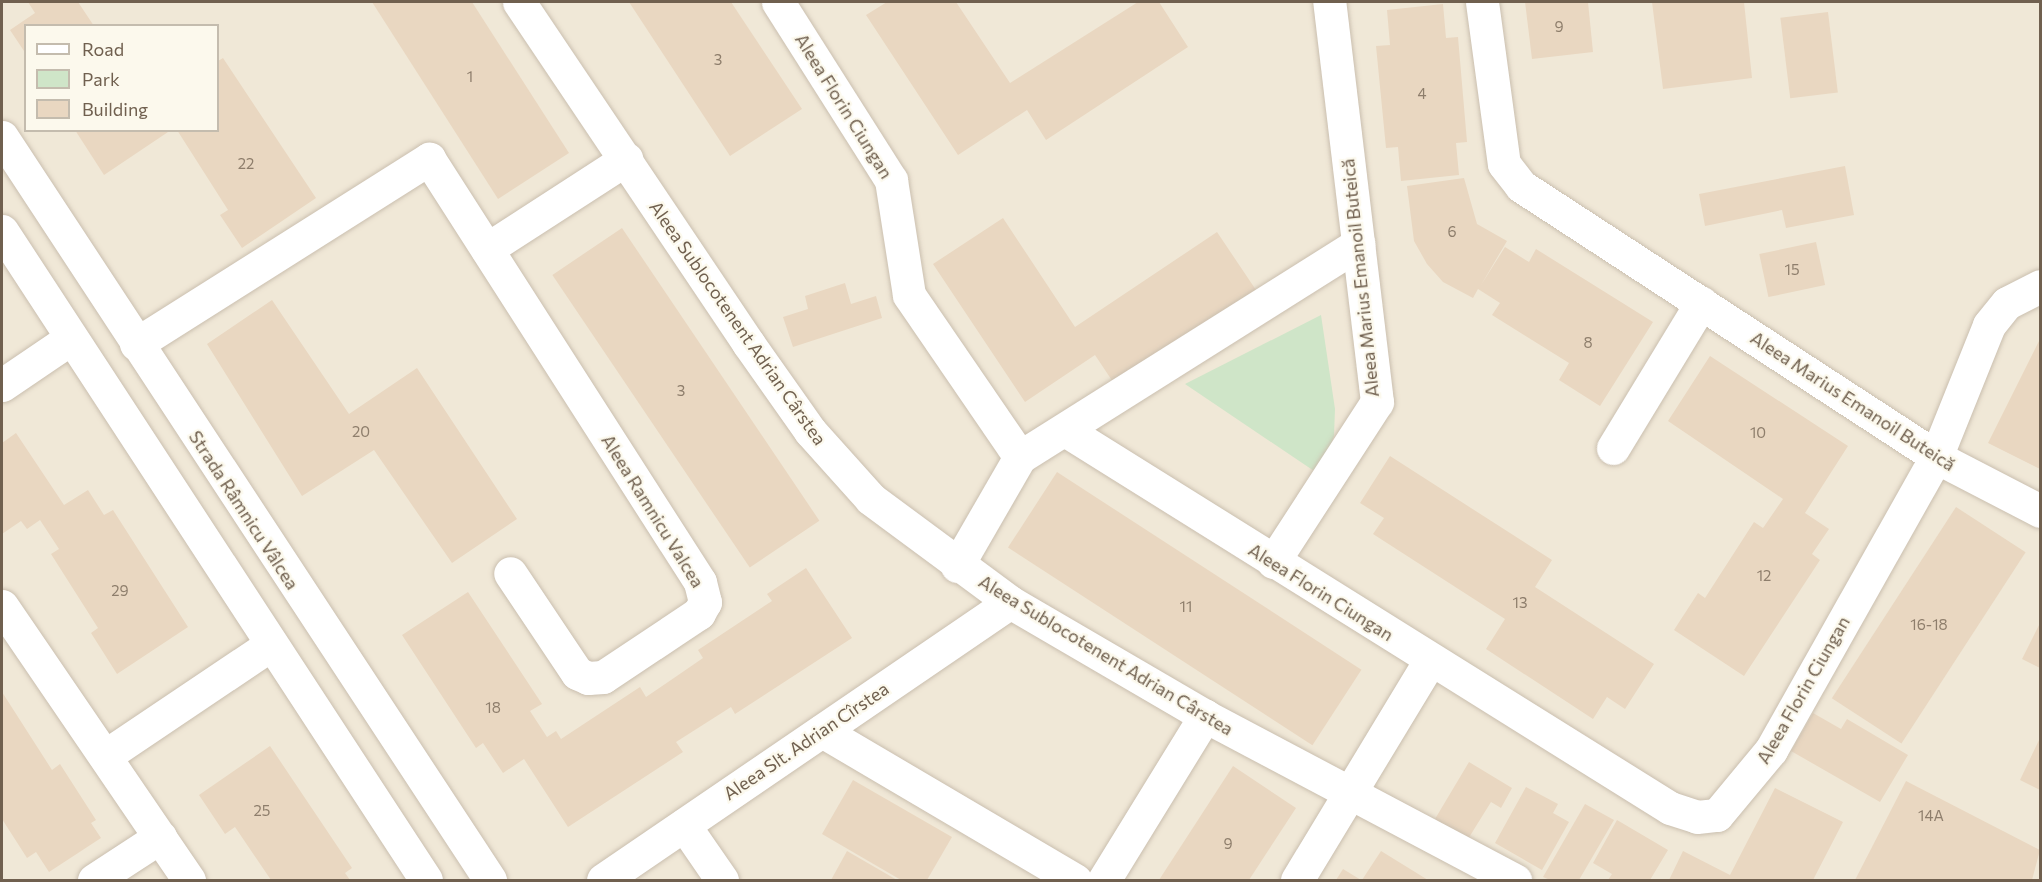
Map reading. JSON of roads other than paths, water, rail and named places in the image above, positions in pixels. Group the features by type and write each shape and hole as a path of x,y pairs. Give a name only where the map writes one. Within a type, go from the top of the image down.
{"street":[{"name":"Aleea Sublocotenent Adrian Cârstea","path":"519,2 810,431 871,499 957,566 1010,602 1204,716 1349,795 1515,880"},
{"name":"Aleea Florin Ciungan","path":"778,2 891,180 909,294 1020,457"},
{"name":"Aleea Marius Emanoil Buteică","path":"1273,562 1377,402 1329,2"},
{"name":"Aleea Marius Emanoil Buteică","path":"1482,2 1504,164 1512,175 1701,303 1936,457 2040,511"},
{"name":"Strada Râmnicu Vâlcea","path":"2,137 490,880"},
{"name":"Aleea Ramnicu Valcea","path":"136,344 429,159 700,582 705,602 699,613 603,677 588,678 577,673 510,573"},
{"path":"487,249 626,159"},
{"path":"2,231 270,646 426,880"},
{"path":"957,566 1020,457 1358,244"},
{"path":"1936,457 1989,325 2007,303 2040,286"},
{"path":"1613,448 1701,303"},
{"path":"2,386 70,339"},
{"name":"Aleea Florin Ciungan","path":"1065,430 1670,808 1717,815 1771,750 1936,457"},
{"name":"Aleea Slt. Adrian Cîrstea","path":"603,880 1010,602"},
{"path":"2,606 189,880"},
{"path":"105,756 270,646"},
{"path":"1297,880 1430,660"},
{"path":"1104,880 1204,716"},
{"path":"822,730 1075,880"},
{"path":"684,825 722,880"},
{"path":"94,880 160,837"}]}
